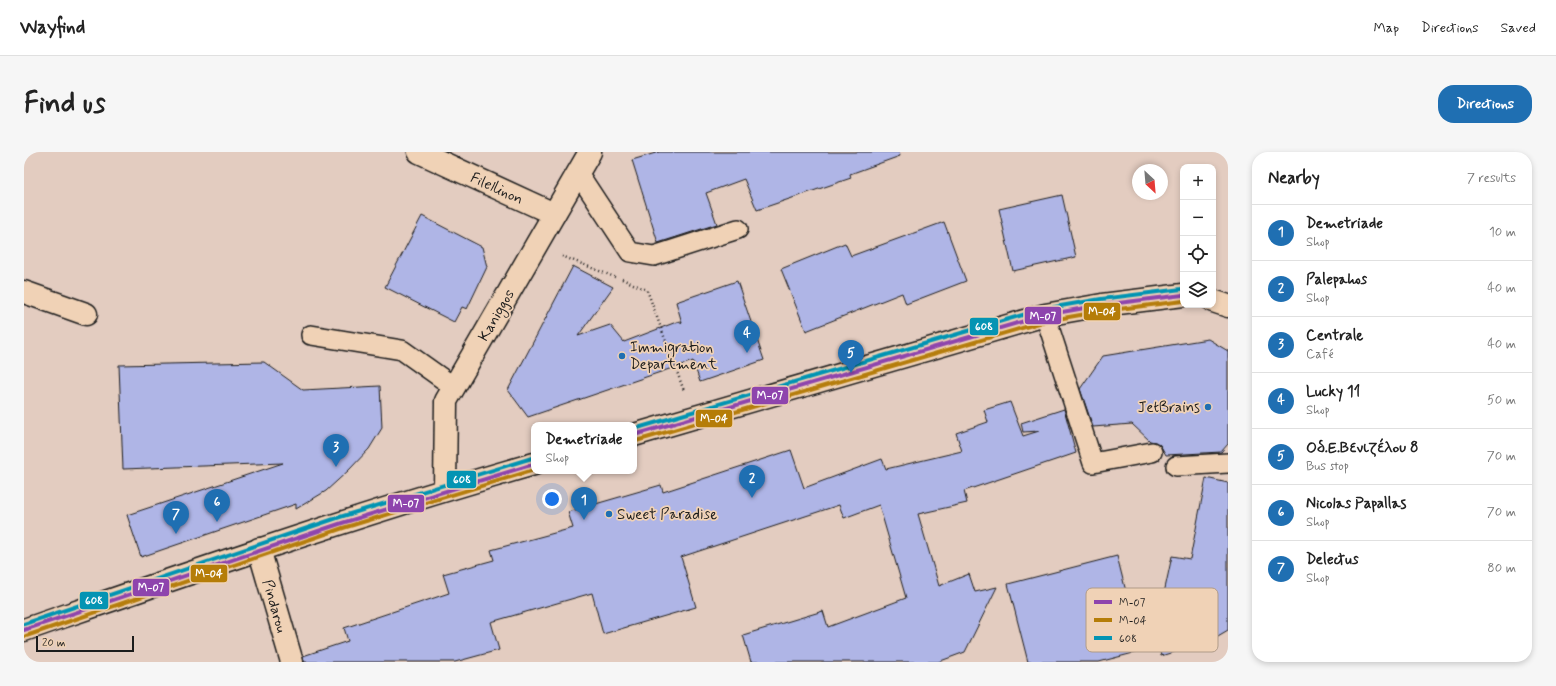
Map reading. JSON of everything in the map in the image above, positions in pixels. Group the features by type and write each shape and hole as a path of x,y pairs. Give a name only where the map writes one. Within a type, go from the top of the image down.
{"main road":[{"name":"Filellinon","path":"419,152 554,214"},
{"name":"Kaniggos","path":"445,489 446,401 590,152"},
{"path":"1216,292 1228,291"},
{"path":"24,292 86,314"},
{"path":"637,434 1045,315 1102,305 1180,295"},
{"path":"1216,302 1228,306"},
{"path":"24,630 259,549 445,489 531,465"},
{"name":"Pindarou","path":"259,549 292,662"}],"lane":[{"path":"578,173 630,252 654,256 738,229"},
{"path":"1045,315 1093,463 1152,452"},
{"path":"311,336 402,350 454,387"},
{"path":"1176,466 1228,463"}],"path":[{"path":"574,260 647,290 693,418"}],"building":[{"path":"659,152 899,152 900,156 850,174 851,178 757,210 744,179 706,193 717,224 658,243 632,160"},
{"path":"1062,195 1076,257 1013,271 999,209"},
{"path":"422,216 482,247 487,267 467,309 462,307 454,322 385,287"},
{"path":"944,222 966,281 906,304 902,293 806,331 781,269 845,243 851,256"},
{"path":"573,266 613,287 578,336 610,325 624,342 679,321 682,323 676,302 737,281 764,360 700,382 693,361 528,417 508,390"},
{"path":"1208,339 1228,351 1228,444 1221,452 1166,455 1160,445 1150,441 1132,424 1093,427 1080,389 1103,356"},
{"path":"264,362 303,390 380,386 382,428 369,449 326,491 296,509 296,504 141,557 127,515 283,463 123,469 119,365"},
{"path":"1010,402 1023,436 1039,431 1023,432 1021,423 1064,409 1076,453 964,491 967,503 918,514 939,586 969,574 975,592 997,587 965,652 938,662 751,662 743,635 823,611 828,627 906,598 879,505 844,518 839,505 681,557 696,607 603,634 592,593 491,622 499,650 455,662 304,662 303,656 348,641 344,628 449,593 443,574 494,560 491,550 573,528 568,512 661,485 663,492 791,450 804,488 882,459 886,469 962,451 956,433 988,422 984,410"},
{"path":"1206,478 1228,483 1228,630 1218,636 1218,588 1165,588 1172,556 1190,559"},
{"path":"1117,556 1125,588 1086,588 1086,652 1137,652 1099,662 1028,662 1008,584"},
{"path":"1160,652 1174,652 1161,656"}],"transit line":[{"name":"608","path":"637,428 1043,309 1101,299 1180,289"},
{"name":"M-07","path":"637,434 1045,315 1102,305 1180,295"},
{"name":"M-04","path":"637,441 1046,321 1103,311 1180,301"},
{"name":"608","path":"24,624 340,517 531,458"},
{"name":"M-07","path":"24,630 342,523 531,465"},
{"name":"M-04","path":"26,636 343,528 531,471"}],"place":[{"name":"Lucky 11","path":"747,353"},
{"name":"Immigration Department","path":"622,356"},
{"name":"Οδ.Ε.Βενιζέλου 8","path":"851,373"},
{"name":"JetBrains","path":"1208,407"},
{"name":"Centrale","path":"336,467"},
{"name":"Palepahos","path":"752,498"},
{"name":"Sweet Paradise","path":"609,514"},
{"name":"Demetriade","path":"584,520"},
{"name":"Nicolas Papallas","path":"217,522"},
{"name":"Delectus","path":"176,534"}]}
